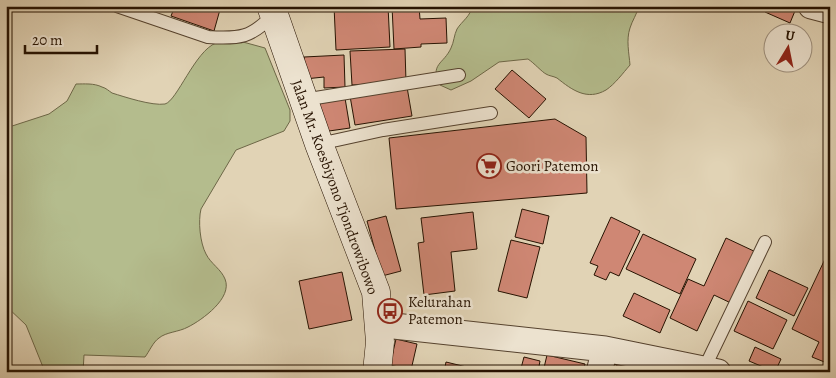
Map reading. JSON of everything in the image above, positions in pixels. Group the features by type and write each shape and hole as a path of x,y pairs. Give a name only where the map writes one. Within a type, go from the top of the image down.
{"main road":[{"name":"Jalan Mr. Koesbiyono Tjondrowibowo","path":"273,10 319,144 376,292 380,342 376,372"}],"street":[{"path":"378,322 602,360 711,370"}],"lane":[{"path":"117,6 208,37 222,38 247,35 261,28 273,10"},
{"path":"303,100 459,75"},
{"path":"319,144 382,130 491,113"},
{"path":"711,370 765,242"}],"green space":[{"path":"472,6 639,6 628,37 630,65 609,88 592,94 580,93 574,90 557,78 544,73 528,59 499,62 471,81 451,90 440,85 436,73 437,68 452,46 457,29 468,16"},
{"path":"219,42 243,42 265,48 290,110 290,121 284,131 236,150 201,209 200,232 202,244 208,258 225,279 225,294 215,308 194,324 159,338 145,357 84,355 83,372 45,372 26,325 6,306 6,128 49,114 67,101 76,84 96,85 131,99 153,104 165,104 170,101 201,55 208,48"}],"building":[{"path":"175,6 221,6 214,31 171,16"},
{"path":"334,6 388,6 390,47 336,50"},
{"path":"392,6 419,6 420,19 446,18 447,43 421,44 421,47 394,49"},
{"path":"767,6 797,6 790,22 765,12"},
{"path":"405,49 406,82 352,85 350,51"},
{"path":"344,55 345,87 324,88 324,77 305,79 304,57"},
{"path":"512,70 546,99 529,118 495,89"},
{"path":"407,87 412,116 355,125 350,96"},
{"path":"345,98 350,128 322,132 317,102"},
{"name":"Goori Patemon","path":"555,119 586,137 587,193 396,209 389,138"},
{"path":"522,209 549,216 543,244 515,237"},
{"path":"473,212 477,249 451,252 455,291 424,295 418,243 424,242 421,218"},
{"path":"386,216 401,271 382,276 367,221"},
{"path":"611,217 640,231 619,276 610,272 606,280 594,275 598,266 590,263"},
{"path":"643,234 696,259 680,294 626,269"},
{"path":"726,238 758,253 733,304 714,295 697,331 670,318 688,279 704,286"},
{"path":"511,240 540,247 527,298 498,291"},
{"path":"825,259 830,261 830,357 827,363 812,357 819,342 792,329"},
{"path":"769,270 808,288 794,316 756,298"},
{"path":"342,272 352,320 309,329 299,281"},
{"path":"634,293 670,310 660,333 623,316"},
{"path":"748,301 787,320 773,349 734,331"},
{"path":"396,339 417,344 411,370 390,365"},
{"path":"755,347 781,359 775,372 749,361"},
{"path":"547,355 585,364 583,372 543,372"},
{"path":"524,357 540,361 538,372 520,372"},
{"path":"618,361 651,370 651,372 615,372"},
{"path":"446,362 483,371 444,372"}],"place":[{"name":"Goori Patemon","path":"489,166"},
{"name":"Kelurahan Patemon","path":"390,311"}]}
